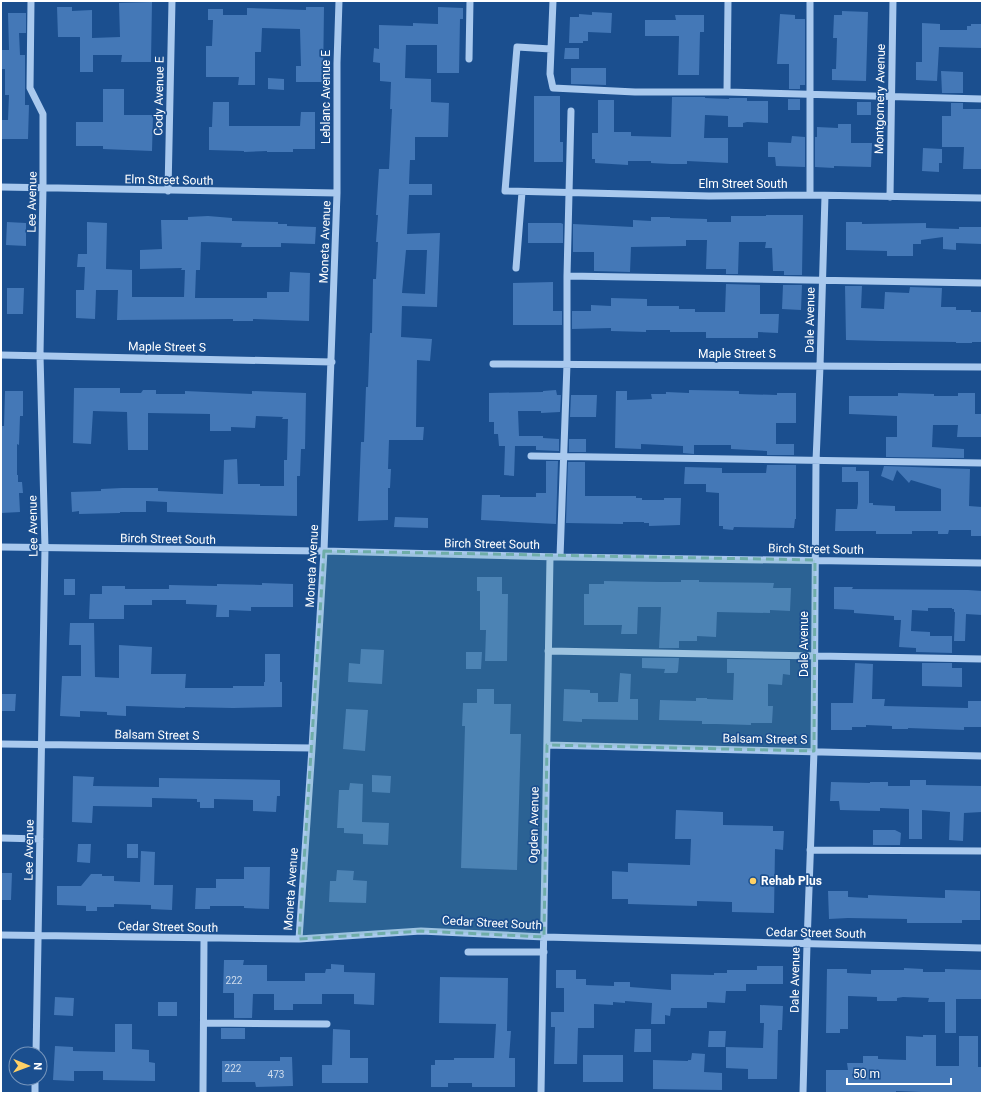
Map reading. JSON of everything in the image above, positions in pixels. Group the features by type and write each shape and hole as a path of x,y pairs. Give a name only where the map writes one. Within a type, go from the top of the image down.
{"street":[{"name":"Lee Avenue","path":"31,1 30,88 43,114 40,355 46,548 36,1046"},
{"name":"Cody Avenue E","path":"168,191 172,1"},
{"name":"Leblanc Avenue E","path":"337,193 337,63 339,1"},
{"path":"469,59 470,1"},
{"path":"553,1 550,74 553,88 635,92 727,92 982,99"},
{"path":"727,92 728,1"},
{"path":"810,1 810,195"},
{"name":"Montgomery Avenue","path":"890,197 893,1"},
{"name":"Elm Street South","path":"551,49 517,47 505,192 709,196 810,195 982,198"},
{"path":"560,557 567,364 568,193 571,111"},
{"name":"Elm Street South","path":"1,187 337,193"},
{"path":"516,268 522,192"},
{"name":"Moneta Avenue","path":"299,939 324,551 337,193"},
{"name":"Dale Avenue","path":"803,1093 814,751 816,461 825,196"},
{"path":"567,276 982,283"},
{"name":"Maple Street S","path":"1,355 332,362"},
{"name":"Maple Street S","path":"493,364 982,366"},
{"path":"532,456 982,463"},
{"name":"Birch Street South","path":"1,547 324,551 550,557 982,563"},
{"name":"Ogden Avenue","path":"541,1093 550,557"},
{"path":"548,651 982,659"},
{"name":"Balsam Street S","path":"1,744 312,748"},
{"name":"Balsam Street S","path":"547,745 982,756"},
{"path":"1,838 40,839"},
{"path":"810,850 982,852"},
{"name":"Cedar Street South","path":"1,936 299,939 420,931 544,937 982,948"},
{"path":"203,1093 204,939"},
{"path":"468,952 544,952"},
{"path":"204,1023 327,1024"}],"highlighted area":[{"path":"324,551 815,560 814,751 547,745 544,937 421,931 299,939"}],"building":[{"path":"152,2 151,62 121,62 122,55 93,55 93,72 80,72 80,37 58,37 57,7 72,7 72,11 92,10 92,38 120,37 119,3"},
{"path":"306,7 324,7 323,82 296,82 296,66 301,66 300,29 262,28 261,52 255,52 255,85 238,85 239,77 206,77 206,46 212,46 213,20 208,20 208,9 223,9 223,15 247,15 247,8 306,10"},
{"path":"438,7 463,8 463,19 460,19 459,73 437,73 437,45 406,45 405,78 431,79 431,102 449,103 448,137 415,137 415,160 410,160 409,184 432,184 432,195 409,195 407,234 440,233 437,307 402,306 401,337 432,339 430,361 417,360 416,427 424,427 423,440 389,440 388,469 391,469 390,488 388,488 388,520 358,521 361,442 364,442 366,387 368,387 370,333 372,333 373,279 376,279 378,215 376,215 379,169 389,169 392,109 390,109 391,82 380,81 380,63 373,62 374,48 379,49 379,25 413,26 413,23 438,24","holes":["406,250 427,250 425,294 402,293"]},
{"path":"842,11 868,12 866,81 832,80 832,69 836,69 837,38 833,38 834,15 842,15"},
{"path":"592,12 612,13 611,33 588,32 588,41 583,41 583,43 569,43 570,17 579,17 579,14 592,15"},
{"path":"8,13 26,13 26,33 19,33 20,55 25,55 25,105 29,105 28,139 1,139 1,120 8,120 9,95 5,95 5,69 1,69 1,50 9,50"},
{"path":"780,14 795,15 795,19 805,19 805,85 800,85 800,89 789,89 789,64 777,64"},
{"path":"675,15 704,15 704,32 700,32 699,75 678,75 679,36 645,36 645,20 676,20"},
{"path":"922,23 940,24 940,30 967,30 967,26 971,26 971,24 982,24 982,48 939,47 937,81 916,80 916,62 922,62"},
{"path":"565,48 579,48 579,59 564,59"},
{"path":"571,68 606,68 606,85 571,84"},
{"path":"941,71 963,72 963,93 942,93"},
{"path":"268,78 284,79 284,90 268,89"},
{"path":"103,89 124,89 124,115 153,115 152,151 103,149 103,146 76,146 76,122 103,122"},
{"path":"534,96 560,96 560,142 563,142 563,162 534,162"},
{"path":"672,97 729,99 747,98 747,101 768,101 768,123 747,122 743,123 743,127 728,127 728,116 705,115 704,138 728,138 728,163 687,161 687,164 671,164 651,163 651,161 628,161 628,165 595,163 595,159 592,159 592,133 598,133 598,100 614,100 614,132 631,132 631,136 671,137"},
{"path":"788,99 800,99 800,110 788,110"},
{"path":"213,102 229,102 229,126 300,126 301,112 315,112 315,149 293,149 293,152 209,150 209,127 212,127"},
{"path":"857,102 871,102 871,115 857,115"},
{"path":"951,103 963,103 963,109 982,109 982,169 963,169 964,147 942,147 942,116 951,116"},
{"path":"838,124 851,124 851,143 872,143 871,167 815,167 815,137 817,137 817,127 838,128"},
{"path":"792,136 805,137 805,167 776,166 775,157 768,157 768,142 791,143"},
{"path":"923,148 942,149 942,163 939,163 939,172 922,171"},
{"path":"803,215 802,275 784,275 784,271 773,271 772,248 765,248 766,242 739,242 738,274 726,274 726,269 706,269 707,240 686,240 686,246 631,247 630,272 594,271 594,252 573,252 573,224 633,227 633,220 651,221 651,217 707,219 707,222 731,222 731,216"},
{"path":"208,216 232,218 232,221 278,222 278,224 287,224 287,226 316,227 315,244 281,243 281,247 241,247 242,243 201,242 200,270 196,270 195,298 267,298 267,292 289,292 290,272 310,273 309,321 253,319 253,321 233,321 233,319 117,320 118,290 96,290 95,319 76,318 76,290 84,290 85,267 77,267 78,254 87,254 87,222 107,223 106,269 132,270 132,297 184,297 185,270 181,270 182,268 140,269 140,250 162,249 161,220 188,220 188,217"},
{"path":"7,222 26,223 26,246 6,245"},
{"path":"846,222 862,222 862,224 926,223 926,228 959,229 959,227 982,227 982,244 956,243 956,250 943,249 943,237 921,240 921,244 913,244 913,256 887,256 887,251 846,250"},
{"path":"528,223 563,224 563,243 528,243"},
{"path":"553,282 553,311 562,311 562,325 513,325 513,283"},
{"path":"726,284 760,285 760,314 779,314 778,333 758,332 758,338 706,338 706,332 670,332 670,330 646,330 646,332 611,331 611,328 572,329 572,311 591,311 591,305 611,306 611,298 647,299 647,306 679,306 679,309 695,309 695,312 725,312"},
{"path":"783,285 802,285 801,310 782,309"},
{"path":"845,286 862,286 861,308 884,309 885,292 909,293 910,287 942,288 941,307 956,307 956,310 982,312 982,342 956,343 846,340"},
{"path":"7,288 24,288 23,314 7,314"},
{"path":"74,388 120,388 120,393 141,393 143,390 156,390 156,394 185,394 185,391 252,394 252,391 306,393 305,449 301,449 300,476 297,476 297,516 167,512 167,502 146,501 146,512 79,514 79,511 72,512 71,492 101,491 101,489 122,488 158,488 158,491 223,494 224,460 237,459 238,484 284,486 284,460 287,460 288,419 282,419 283,417 256,416 255,428 231,427 231,431 210,431 210,414 148,413 148,450 128,450 127,412 93,411 91,444 73,443"},
{"path":"556,390 557,395 561,395 560,412 541,413 541,411 518,411 519,436 543,436 543,438 559,439 559,451 536,450 536,446 515,446 514,476 504,475 505,446 499,446 498,434 494,434 494,422 489,422 489,393 543,392"},
{"path":"689,390 739,391 739,394 777,395 777,393 796,393 796,423 776,423 776,444 794,444 794,455 767,455 767,451 731,449 731,445 694,445 694,454 683,453 683,446 641,444 641,449 615,448 616,391 627,391 627,400 652,399 651,394 666,394 666,392 689,393"},
{"path":"5,391 23,391 23,416 20,416 19,445 17,444 17,475 18,482 22,482 23,493 19,493 20,512 1,513 1,426 4,426"},
{"path":"898,393 958,396 958,393 975,393 975,414 982,414 982,437 957,437 958,425 933,425 932,447 964,449 964,458 886,457 886,437 897,437 897,416 849,414 849,396 898,396"},
{"path":"571,395 597,395 596,417 570,417"},
{"path":"569,439 586,439 586,452 569,452"},
{"path":"546,461 558,461 556,524 481,520 482,495 500,495 500,497 536,497 536,493 546,493"},
{"path":"568,462 585,462 585,496 636,496 636,498 642,498 642,500 681,498 680,525 649,526 649,523 644,522 623,522 623,524 566,523"},
{"path":"767,465 796,465 796,519 794,528 734,527 733,530 723,529 723,526 719,526 719,493 706,492 706,484 684,484 685,467 722,468 722,473 766,473"},
{"path":"884,466 970,469 969,506 982,507 982,536 971,536 971,530 949,530 948,534 938,534 938,531 912,531 912,534 876,534 876,531 835,531 836,509 857,509 858,503 858,482 842,482 842,467 856,467 856,471 869,471 869,503 873,503 873,505 895,506 895,511 941,511 941,489 911,480 909,483 897,470 893,481 881,476"},
{"path":"395,517 428,518 428,528 394,527"},
{"path":"477,577 502,577 502,594 508,594 507,661 485,661 486,630 480,630 480,591 477,591"},
{"path":"64,579 75,579 75,595 64,595"},
{"path":"681,580 699,580 699,582 774,583 773,588 791,588 790,611 770,610 770,613 717,612 716,637 697,636 697,641 679,641 679,648 659,648 661,607 638,607 637,634 621,634 622,625 584,625 584,594 589,594 589,584 604,584 604,581 681,582"},
{"path":"262,583 293,584 293,607 251,607 251,611 229,610 229,617 216,617 217,605 186,604 186,600 152,600 152,605 124,605 124,619 89,619 90,594 102,594 102,586 125,586 125,589 169,589 169,585 217,586 217,584 262,585"},
{"path":"834,587 853,587 852,589 982,591 982,615 966,614 965,641 954,641 954,609 928,608 928,611 912,610 911,631 930,632 930,636 952,636 952,653 916,652 916,648 899,647 901,620 894,620 894,616 854,613 854,610 834,609"},
{"path":"70,623 94,623 95,677 119,678 119,645 152,647 151,674 186,674 185,688 233,688 233,686 264,686 265,654 280,654 282,707 185,708 126,706 126,716 107,715 107,712 80,711 80,717 60,716 62,676 81,676 81,645 69,645"},
{"path":"361,649 384,650 382,684 348,682 349,663 360,664"},
{"path":"466,652 482,652 481,669 466,669"},
{"path":"642,658 679,658 678,671 677,673 664,673 665,669 642,668"},
{"path":"727,659 790,660 790,675 783,674 782,685 768,684 768,706 773,706 772,723 751,723 751,725 702,724 702,721 659,720 660,700 696,701 696,698 707,698 733,700 734,673 727,673"},
{"path":"855,663 873,664 872,699 885,699 884,706 968,708 968,701 981,701 981,727 964,727 964,730 908,728 892,729 892,726 866,725 866,727 852,727 852,730 831,730 831,703 853,703"},
{"path":"922,663 952,663 952,668 962,668 962,687 922,686"},
{"path":"620,673 631,674 630,699 638,699 638,720 582,719 582,722 563,721 564,689 590,690 590,693 598,693 598,702 618,702"},
{"path":"477,689 494,689 494,704 511,704 510,734 521,734 517,870 461,868 465,726 462,726 463,703 477,703"},
{"path":"1,694 16,694 15,711 1,711"},
{"path":"346,709 368,710 365,751 343,749"},
{"path":"372,775 391,776 390,793 372,792"},
{"path":"73,776 94,777 93,786 159,787 159,778 280,780 280,796 277,796 276,812 253,811 253,800 214,799 214,808 200,808 200,802 197,802 197,799 152,798 152,807 93,806 92,823 72,822"},
{"path":"910,780 926,780 926,785 982,786 982,812 964,813 963,841 949,840 950,812 922,810 922,839 909,839 909,809 880,808 880,811 840,810 839,801 830,801 831,782 888,782 888,786 910,786"},
{"path":"350,783 363,784 362,822 389,823 388,845 363,844 363,834 344,833 344,828 337,828 339,790 349,790"},
{"path":"676,810 723,812 723,825 773,826 773,831 784,831 783,850 775,849 774,913 732,912 732,902 697,901 697,906 628,904 628,899 612,899 612,871 628,872 628,863 690,865 691,839 675,839"},
{"path":"873,830 895,830 901,833 900,845 873,845"},
{"path":"78,844 91,844 90,863 77,862"},
{"path":"127,844 138,844 138,858 127,858"},
{"path":"141,851 155,852 154,885 173,885 172,910 151,909 151,905 114,904 114,907 97,907 97,911 86,911 86,906 57,905 57,886 81,886 91,874 114,876 114,881 140,882"},
{"path":"244,867 270,867 269,909 244,908 244,906 210,906 210,909 195,909 196,888 216,888 216,879 244,879"},
{"path":"337,870 354,871 353,880 367,881 366,903 329,902 330,881 336,881"},
{"path":"1,873 12,873 11,900 1,900"},
{"path":"945,890 980,891 980,920 962,920 962,923 907,923 907,919 829,919 828,891 848,891 848,897 868,898 868,895 945,898"},
{"path":"224,960 244,960 243,965 267,965 267,981 305,981 305,973 325,973 326,969 331,969 331,964 344,965 344,972 375,973 374,1005 354,1004 354,994 322,994 322,1004 293,1004 293,1010 274,1010 274,994 253,994 252,1018 234,1018 234,993 223,993"},
{"path":"757,966 783,966 783,984 746,984 746,991 726,991 725,1003 707,1002 707,1008 671,1008 670,1016 665,1015 665,1024 651,1024 652,1003 625,1001 625,1003 613,1002 613,1005 594,1004 594,1028 578,1028 577,1064 554,1064 555,1027 551,1027 551,1012 564,1012 564,988 556,988 556,970 576,970 576,979 586,979 586,985 614,986 614,982 630,982 630,987 671,990 671,974 714,975 714,973 727,973 727,970 757,970"},
{"path":"904,968 923,969 923,972 945,972 945,969 982,970 982,999 956,999 956,1033 945,1033 945,1002 928,1002 929,998 903,997 897,998 897,1001 877,1001 877,997 848,996 848,1029 840,1029 840,1033 826,1033 827,969 847,969 847,973 871,974 871,970 904,970"},
{"path":"440,977 508,978 507,1031 511,1031 509,1058 515,1058 515,1087 472,1087 472,1083 448,1083 448,1087 431,1087 431,1065 435,1065 435,1060 454,1060 454,1058 494,1058 496,1024 439,1023"},
{"path":"55,997 74,998 73,1016 54,1015"},
{"path":"158,1002 177,1002 177,1016 158,1016"},
{"path":"760,1005 783,1006 782,1030 778,1030 777,1079 748,1079 748,1069 726,1068 726,1047 763,1048 764,1023 760,1023"},
{"path":"115,1024 132,1024 132,1049 149,1050 149,1062 155,1063 155,1081 103,1080 103,1071 74,1071 74,1081 53,1080 55,1046 73,1047 73,1051 115,1052"},
{"path":"221,1028 245,1028 245,1039 221,1039"},
{"path":"333,1029 350,1030 350,1058 368,1058 368,1083 322,1083 322,1065 332,1065"},
{"path":"635,1029 651,1029 651,1052 634,1052"},
{"path":"709,1031 726,1031 725,1047 708,1047"},
{"path":"923,1035 936,1035 936,1066 959,1066 959,1036 978,1036 978,1067 982,1067 982,1093 921,1093 896,1091 896,1093 826,1093 826,1070 848,1070 847,1063 863,1063 863,1056 878,1056 878,1059 906,1060 906,1036 923,1037"},
{"path":"692,1053 705,1054 704,1072 722,1073 722,1090 653,1089 653,1060 688,1061 691,1060"},
{"path":"583,1055 623,1055 623,1082 583,1082"},
{"path":"280,1057 292,1057 293,1086 256,1087 255,1082 222,1082 222,1061 280,1061"}],"place":[{"name":"Rehab Plus","path":"753,881"}]}
